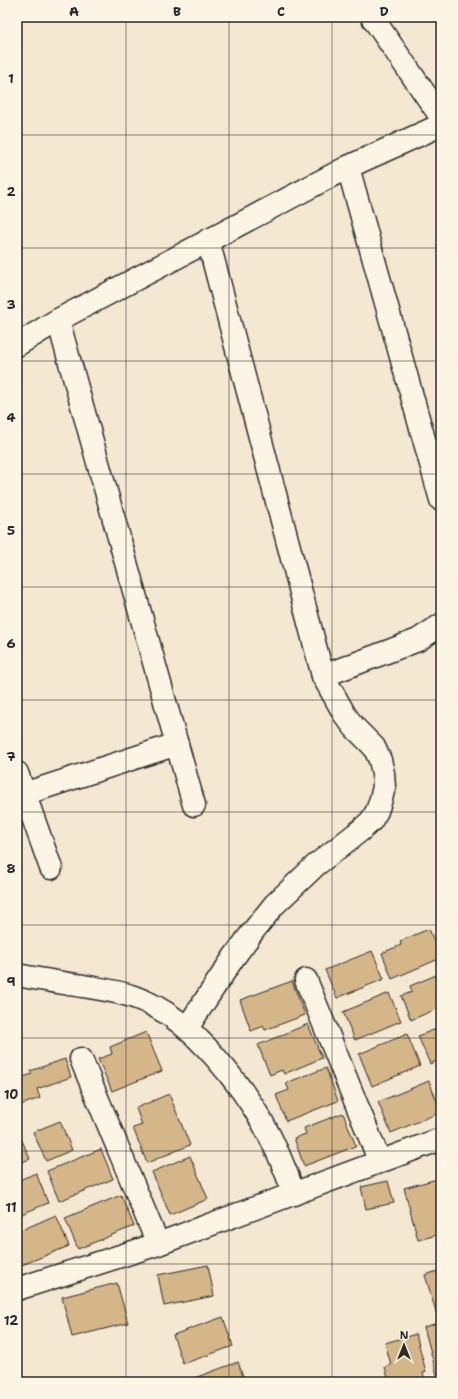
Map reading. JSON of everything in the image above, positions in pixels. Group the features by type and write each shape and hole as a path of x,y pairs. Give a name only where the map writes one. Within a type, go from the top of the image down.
{"street":[{"path":"372,17 441,117"},
{"path":"17,345 58,320 348,167 441,125"},
{"path":"348,167 441,500"},
{"path":"187,1028 234,956 274,905 316,865 371,821 382,799 384,787 380,760 374,747 355,728 345,715 323,676 208,240"},
{"path":"58,320 194,805"},
{"path":"323,676 418,640 441,625"},
{"path":"24,794 178,744"},
{"path":"17,773 51,868"},
{"path":"17,975 114,992 134,997 171,1015 200,1040 234,1078 253,1106 269,1134 294,1194"},
{"path":"306,980 380,1162"},
{"path":"81,1060 158,1244"},
{"path":"17,1289 158,1244 441,1139"}],"building":[{"path":"429,929 441,958 392,979 382,953 401,945 400,941"},
{"path":"372,951 384,979 337,998 325,970"},
{"path":"441,973 441,1007 411,1020 401,996 412,992 410,986"},
{"path":"292,981 305,1015 265,1030 264,1026 251,1031 240,1000"},
{"path":"389,993 401,1021 355,1040 343,1012"},
{"path":"308,1024 322,1058 284,1074 282,1070 270,1075 258,1045"},
{"path":"441,1027 441,1059 430,1064 418,1036"},
{"path":"146,1032 162,1071 112,1091 98,1059 112,1054 110,1047"},
{"path":"407,1034 420,1066 372,1086 359,1054"},
{"path":"65,1059 71,1077 37,1089 40,1098 18,1106 17,1079 32,1074 30,1071"},
{"path":"326,1068 338,1101 286,1121 276,1095 289,1090 286,1083"},
{"path":"429,1081 441,1112 391,1133 378,1102"},
{"path":"169,1094 190,1145 147,1163 133,1128 142,1125 136,1108"},
{"path":"343,1113 356,1146 304,1166 294,1138 306,1134 304,1128"},
{"path":"60,1121 72,1150 46,1161 33,1132"},
{"path":"17,1129 30,1159 17,1164"},
{"path":"101,1149 113,1179 59,1201 47,1171"},
{"path":"190,1156 208,1199 170,1215 152,1172"},
{"path":"36,1173 48,1203 17,1216 17,1181"},
{"path":"441,1178 441,1234 418,1240 404,1188"},
{"path":"388,1181 394,1203 366,1209 361,1187"},
{"path":"121,1195 134,1226 78,1249 65,1218"},
{"path":"56,1215 69,1246 17,1267 17,1232"},
{"path":"208,1265 214,1296 164,1306 158,1275"},
{"path":"441,1270 441,1314 437,1315 425,1275"},
{"path":"117,1283 128,1323 72,1337 62,1297"},
{"path":"223,1317 233,1346 183,1364 173,1335"},
{"path":"441,1322 441,1378 438,1379 424,1327"},
{"path":"416,1334 426,1372 423,1373 426,1382 389,1382 385,1367 391,1365 385,1343"},
{"path":"238,1362 245,1382 189,1382 189,1380"}]}
